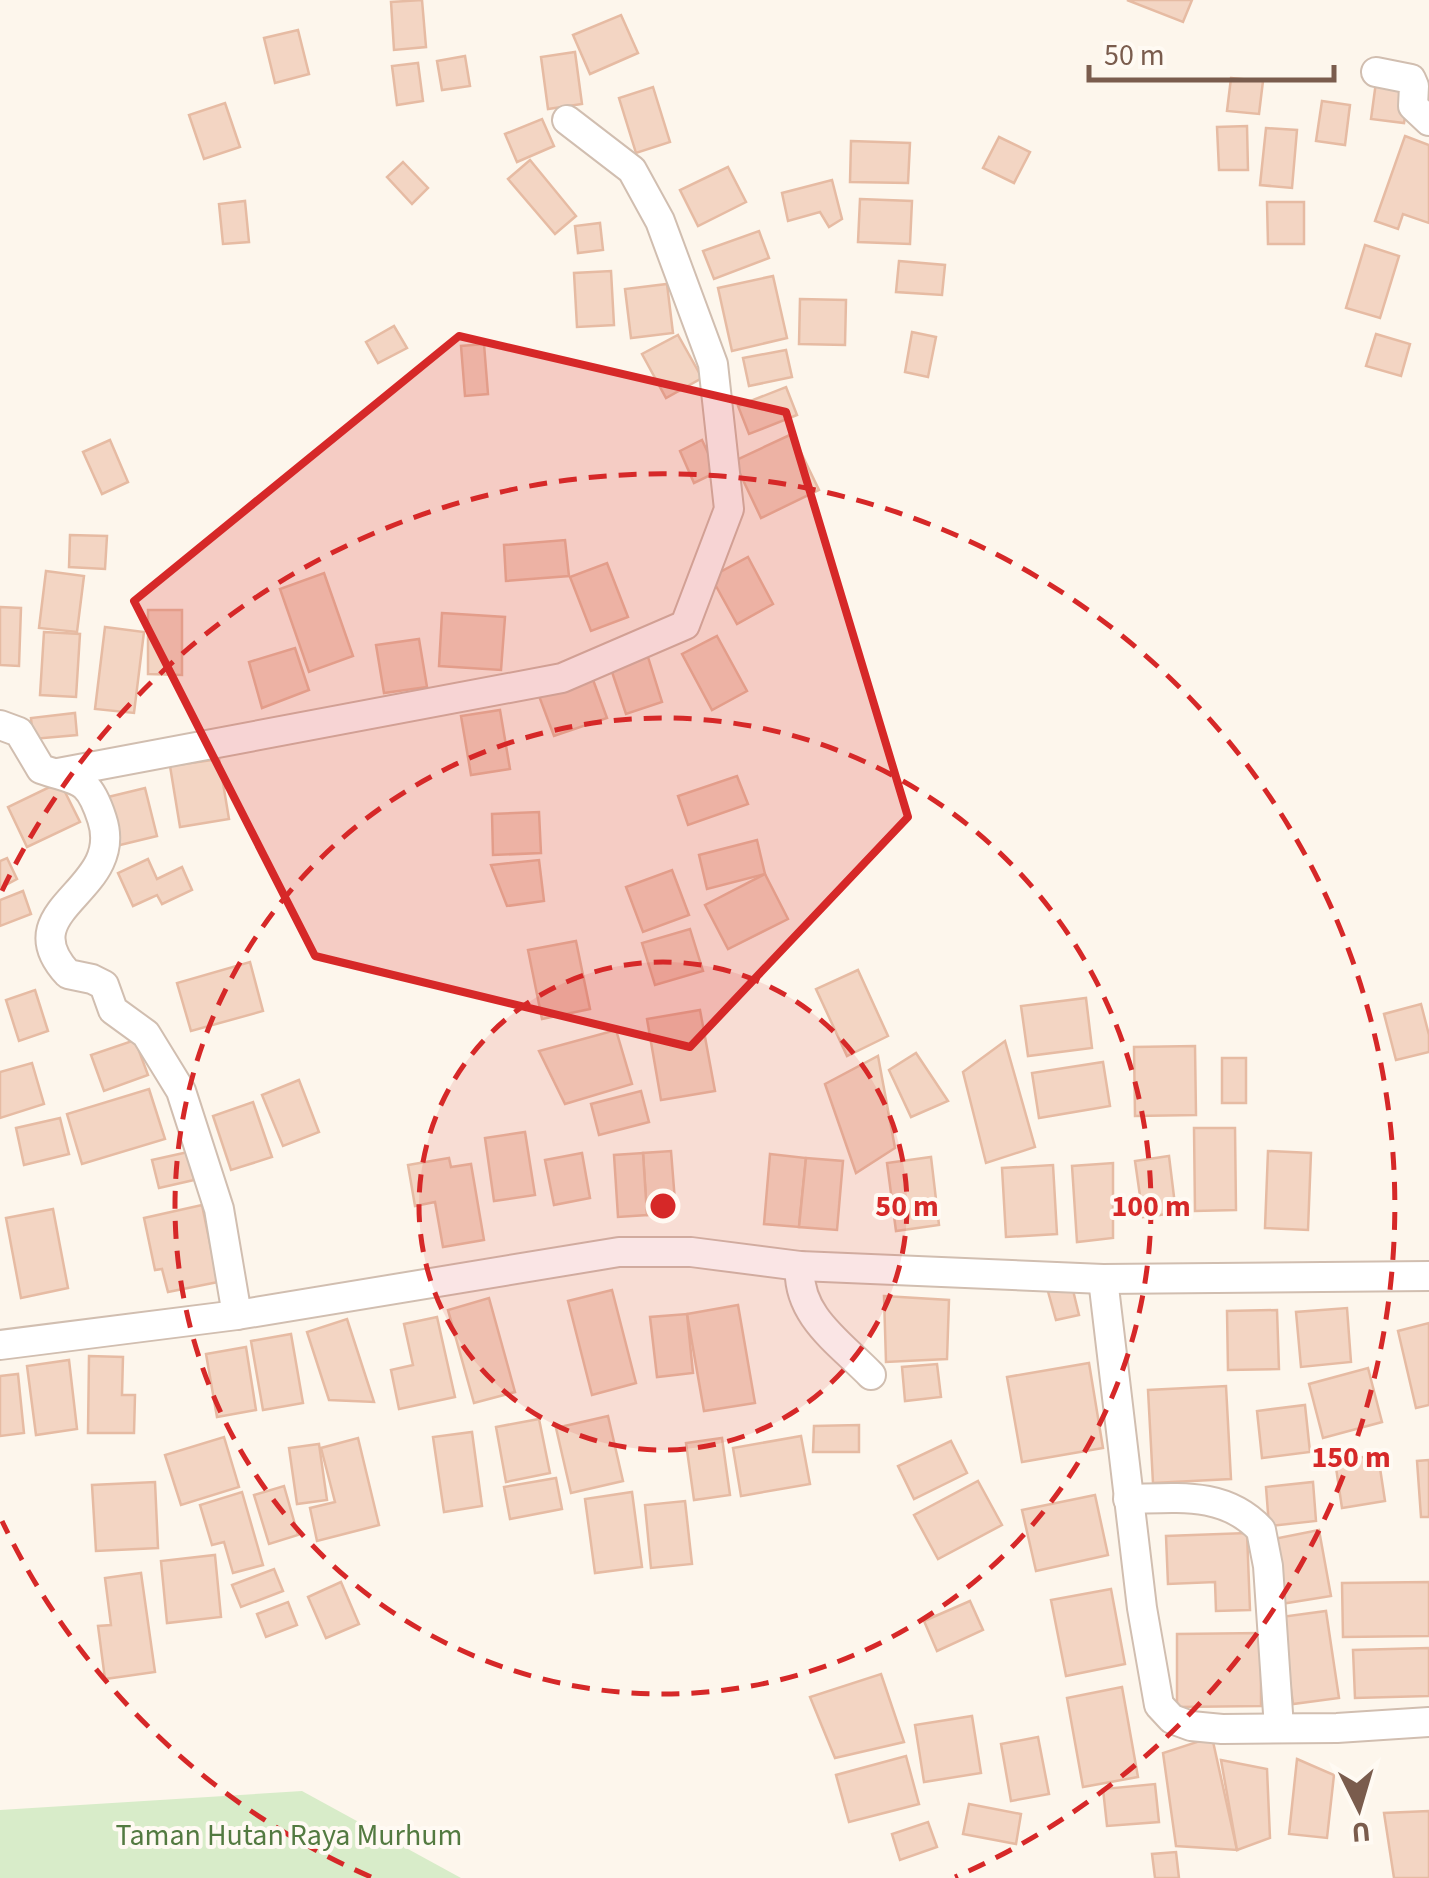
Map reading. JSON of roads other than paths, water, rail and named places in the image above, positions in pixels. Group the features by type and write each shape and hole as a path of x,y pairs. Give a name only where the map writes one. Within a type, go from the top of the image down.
{"street":[{"path":"1376,72 1411,79 1414,106 1429,120"},
{"path":"58,773 562,678 685,624 729,509 713,364 660,221 632,170 568,120"},
{"path":"0,725 19,732 41,769 82,781 90,789 106,831 107,845 80,892 53,920 50,933 54,954 68,974 104,986 113,1010 146,1034 168,1066 218,1209 237,1314"},
{"path":"0,1345 237,1314 618,1252 692,1252 800,1266 1102,1280 1429,1276"},
{"path":"800,1266 799,1282 814,1318 872,1375"},
{"path":"1102,1280 1142,1608 1159,1705 1172,1720 1191,1726 1279,1728 1429,1722"},
{"path":"1128,1500 1198,1497 1232,1508 1261,1530 1268,1566 1279,1728"}],"park label":[{"name":"Taman Hutan Raya Murhum","path":"289,1835"}]}
